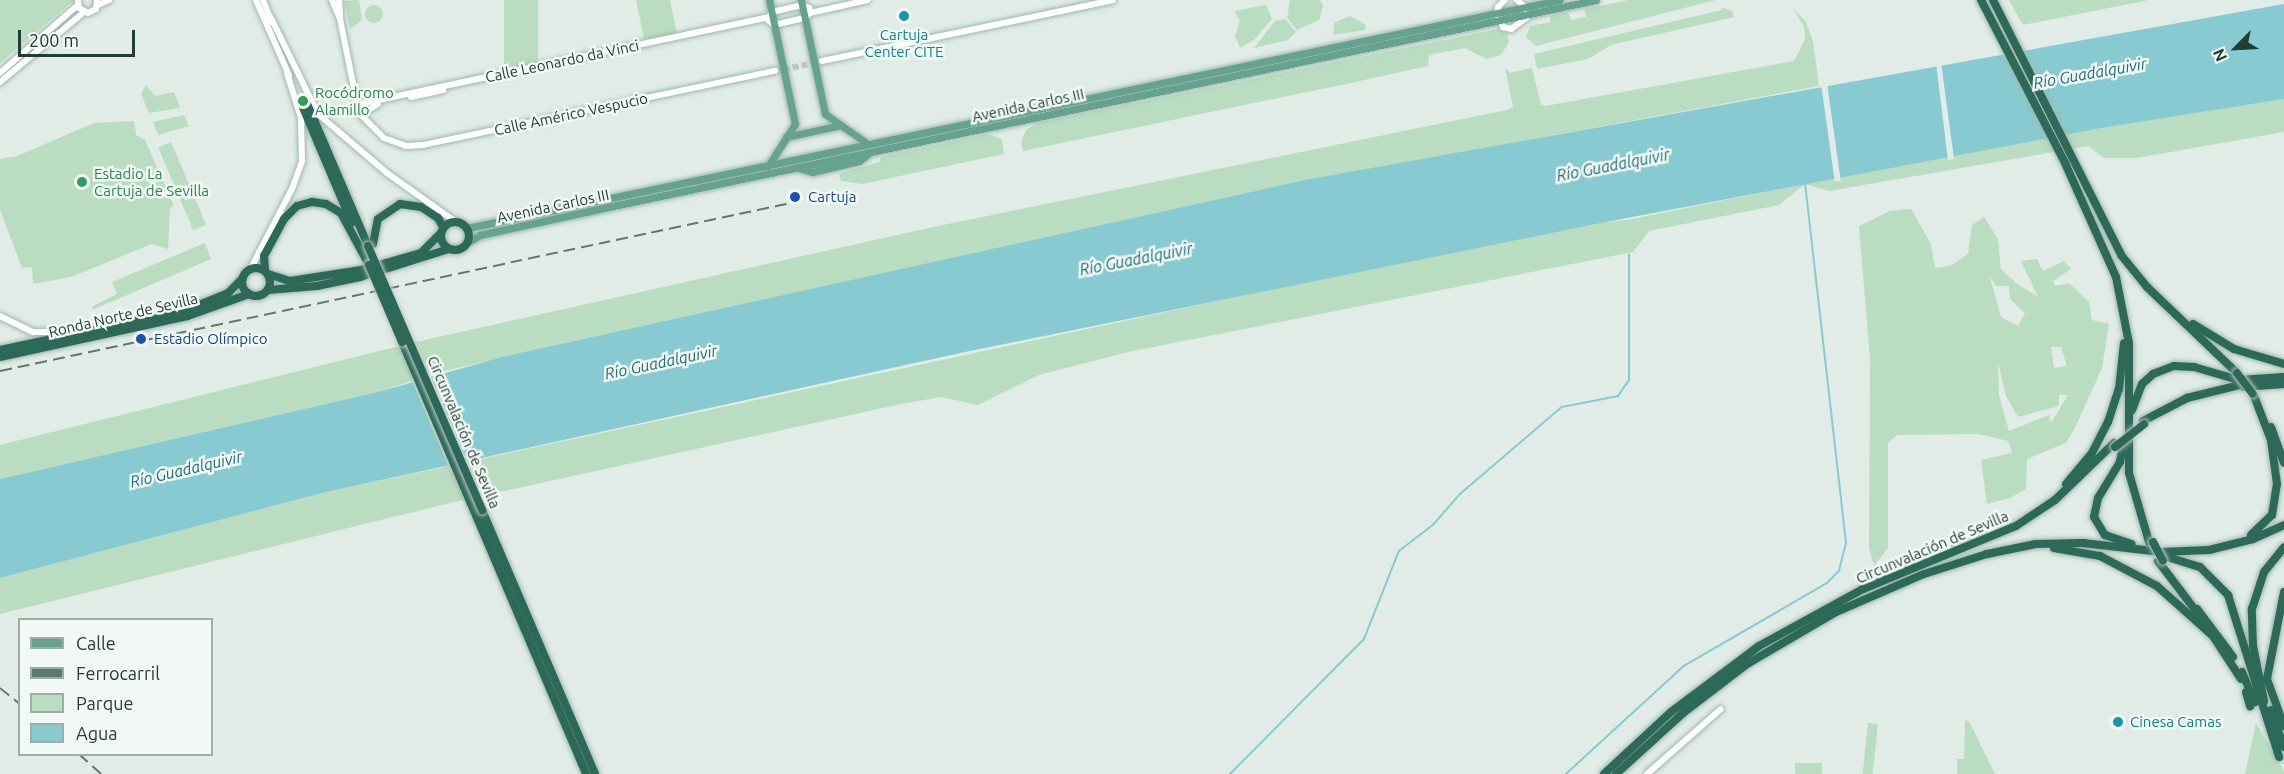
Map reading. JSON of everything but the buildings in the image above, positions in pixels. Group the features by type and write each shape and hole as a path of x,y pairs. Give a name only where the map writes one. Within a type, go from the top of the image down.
{"highway":[{"path":"1981,0 2077,179 2118,250 2157,297 2196,329 2237,373 2270,424 2284,463"},
{"path":"1995,0 2035,80 2069,163"},
{"name":"Circunvalación de Sevilla","path":"304,102 366,247 379,270 586,774"},
{"path":"2077,179 2111,264 2125,314 2129,474 2151,542"},
{"path":"268,290 264,256 284,219 297,206 308,202 326,204 341,213 366,247"},
{"path":"366,247 378,219 400,204 421,207 438,218 442,230 442,243 449,249"},
{"path":"251,268 267,272 282,280 310,280 371,268 421,253 442,230 456,222 467,228 468,242"},
{"name":"Ronda Norte de Sevilla","path":"0,357 188,316 249,294 257,296 268,290 317,286 371,274 449,249 458,250 468,242"},
{"name":"Circunvalación de Sevilla","path":"366,247 369,266 595,774"},
{"name":"Ronda Norte de Sevilla","path":"0,350 191,309 228,292 251,268"},
{"path":"242,279 249,294"},
{"path":"2196,329 2242,352 2284,364"},
{"path":"1998,536 2053,497 2092,453 2115,402 2126,364"},
{"path":"2235,661 2160,561 2151,542 2139,508 2131,470 2130,418 2142,384 2153,374 2174,366 2194,367 2239,380 2284,381"},
{"name":"Circunvalación de Sevilla","path":"1616,774 1683,713 1747,664 1884,585 1998,536 2055,500 2115,445 2144,422 2205,392 2284,381"},
{"path":"2128,390 2122,457 2098,498 2094,517 2102,532 2110,538 2174,552"},
{"path":"2222,547 2262,528 2276,501 2274,452 2253,395"},
{"path":"1963,551 1990,543 2037,518 2115,445"},
{"name":"Circunvalación de Sevilla","path":"1604,774 1671,712 1732,665 1791,627 1863,589 1884,585 1987,554 2057,543 2174,552 2222,547 2283,525"},
{"path":"2122,547 2185,560 2209,573 2223,587 2237,619 2282,758"},
{"path":"2282,758 2263,697 2252,626 2260,579 2283,547"},
{"path":"1987,554 2063,548 2088,552 2125,566 2188,610 2213,636 2241,679"},
{"path":"2160,561 2235,661 2282,758"},
{"path":"2284,592 2267,679 2274,723 2284,747"},
{"path":"2272,698 2272,670 2284,611"},
{"path":"2212,630 2241,679 2250,706"},
{"path":"2267,679 2284,726"}],"main road":[{"path":"770,0 771,19 795,124 767,165 774,171"},
{"name":"Avenida Carlos III","path":"1526,11 1559,0"},
{"name":"Avenida Carlos III","path":"467,228 1526,11 1596,0"},
{"path":"805,9 825,114 868,144 870,152"},
{"name":"Avenida Carlos III","path":"468,242 480,236 774,171 797,167 812,171 859,161 870,152 1497,17"},
{"path":"786,137 841,125"}],"street":[{"path":"0,82 84,12 94,11 97,2 109,0"},
{"path":"256,0 287,73 304,102 345,139 456,222"},
{"path":"251,268 299,172 303,132 304,102 263,0"},
{"name":"Calle Américo Vespucio","path":"336,0 353,83 361,110 372,127 395,143 423,145 775,71"},
{"name":"Calle Leonardo da Vinci","path":"361,110 850,0"},
{"name":"Calle Leonardo da Vinci","path":"771,19 805,9 868,0"},
{"path":"822,61 1113,0"},
{"path":"1503,1 1497,17 1503,27 1515,28 1526,11 1518,0"},
{"path":"0,73 78,2 84,12"},
{"path":"0,316 42,333 109,327"},
{"path":"1647,774 1721,710"}],"green space":[{"path":"0,0 74,0 0,63"},
{"path":"359,0 362,20 350,29 344,1"},
{"path":"504,0 538,0 538,66 504,66"},
{"path":"636,0 670,0 677,34 644,39"},
{"path":"1290,0 1320,0 1323,6 1319,20 1297,30 1287,18"},
{"path":"1629,0 1716,0 1536,46 1526,37 1530,26 1550,22 1550,16 1568,12 1571,20 1586,17 1584,9"},
{"path":"2009,0 2149,0 2023,25"},
{"path":"370,5 378,5 383,10 381,21 370,23 365,18 365,10"},
{"path":"1266,5 1272,19 1254,40 1240,48 1235,36 1240,21 1234,11"},
{"path":"1720,7 1732,11 1734,17 1611,45 1588,59 1537,69 1534,54 1722,10"},
{"path":"1793,8 1806,22 1813,41 1819,86 1264,189 435,373 382,391 0,479 0,445 420,341 933,227 1507,110 1513,107 1505,68 1510,73 1532,68 1541,105 1545,106 1794,61 1805,39 1804,27"},
{"path":"1350,16 1366,25 1365,30 1333,35 1334,23"},
{"path":"1285,19 1296,32 1288,40 1254,48 1275,21"},
{"path":"1498,29 1507,33 1509,42 1501,55 1486,59 1465,48 1429,55 1428,66 1346,84 1023,151 1021,143 1026,130 1038,123"},
{"path":"146,85 155,96 174,92 180,108 149,113 141,94"},
{"path":"2284,99 2284,132 2137,158 2104,158 2088,146 1829,191 1805,184 2102,128"},
{"path":"184,115 189,126 158,135 153,122"},
{"name":"Estadio La Cartuja de Sevilla","path":"134,121 136,135 145,140 174,206 170,208 168,249 152,244 71,277 33,284 32,267 22,268 0,210 0,159 17,156 94,123"},
{"path":"988,134 1002,139 1004,154 862,184 841,181 839,174 879,162 881,157"},
{"path":"171,142 206,225 193,230 158,147"},
{"path":"1805,184 1779,205 1649,231 1633,252 1128,352 1039,375 978,405 941,397 901,404 454,502 0,614 0,578 322,493 1287,286"},
{"path":"1911,209 1931,244 1935,268 1950,266 1968,254 1972,225 1984,217 1998,239 2001,269 2016,283 2038,297 2021,261 2037,259 2043,271 2064,261 2071,269 2053,281 2055,286 2069,283 2089,302 2092,320 2109,324 2102,368 2074,430 2066,443 2027,459 2026,489 2010,498 1987,504 1981,460 2012,453 2008,441 1978,434 1897,435 1888,443 1888,548 1874,566 1869,548 1870,359 1859,226 1890,211","holes":["1990,277 1996,286 2009,286 2010,299 2025,313 2018,326 2001,317","2051,347 2061,347 2067,366 2054,368","1998,363 2006,396 2018,417 2059,406 2059,395 2068,395 2051,423 2049,415 2009,431 1999,395"]},
{"path":"205,243 211,259 92,310 93,306 117,294 112,282"},
{"path":"1965,719 1970,723 1995,774 1957,774 1957,759 1964,759"},
{"path":"1868,723 1878,724 1873,774 1863,774"},
{"path":"2256,723 2284,771 2284,774 2245,774"},
{"path":"1795,763 1822,763 1822,774 1795,774"}],"water":[{"name":"Río Guadalquivir","path":"2284,4 2284,99 2102,128 1606,222 965,352 322,493 0,578 0,479 382,391 502,357 1305,180"}],"pier":[{"path":"1941,62 1954,159 1948,160 1936,63"},
{"path":"1827,83 1841,181 1835,182 1821,84"},
{"path":"429,372 468,464 451,471 412,379"}],"waterway":[{"path":"1566,774 1684,666 1827,583 1839,571 1846,543 1805,182"},
{"path":"1230,774 1364,639 1399,551 1433,525 1460,494 1562,407 1618,396 1629,380 1629,255"}],"tunnel":[{"path":"775,71 819,62"}],"railway":[{"path":"0,371 800,201"},
{"path":"0,688 18,702"},
{"path":"81,756 101,774"}],"place":[{"name":"Cartuja Center CITE","path":"904,16"},
{"name":"Rocódromo Alamillo","path":"303,101"},
{"name":"Estadio La Cartuja de Sevilla","path":"82,182"},
{"name":"Cartuja","path":"795,197"},
{"name":"Estadio Olímpico","path":"141,339"},
{"name":"Cinesa Camas","path":"2118,722"}]}
